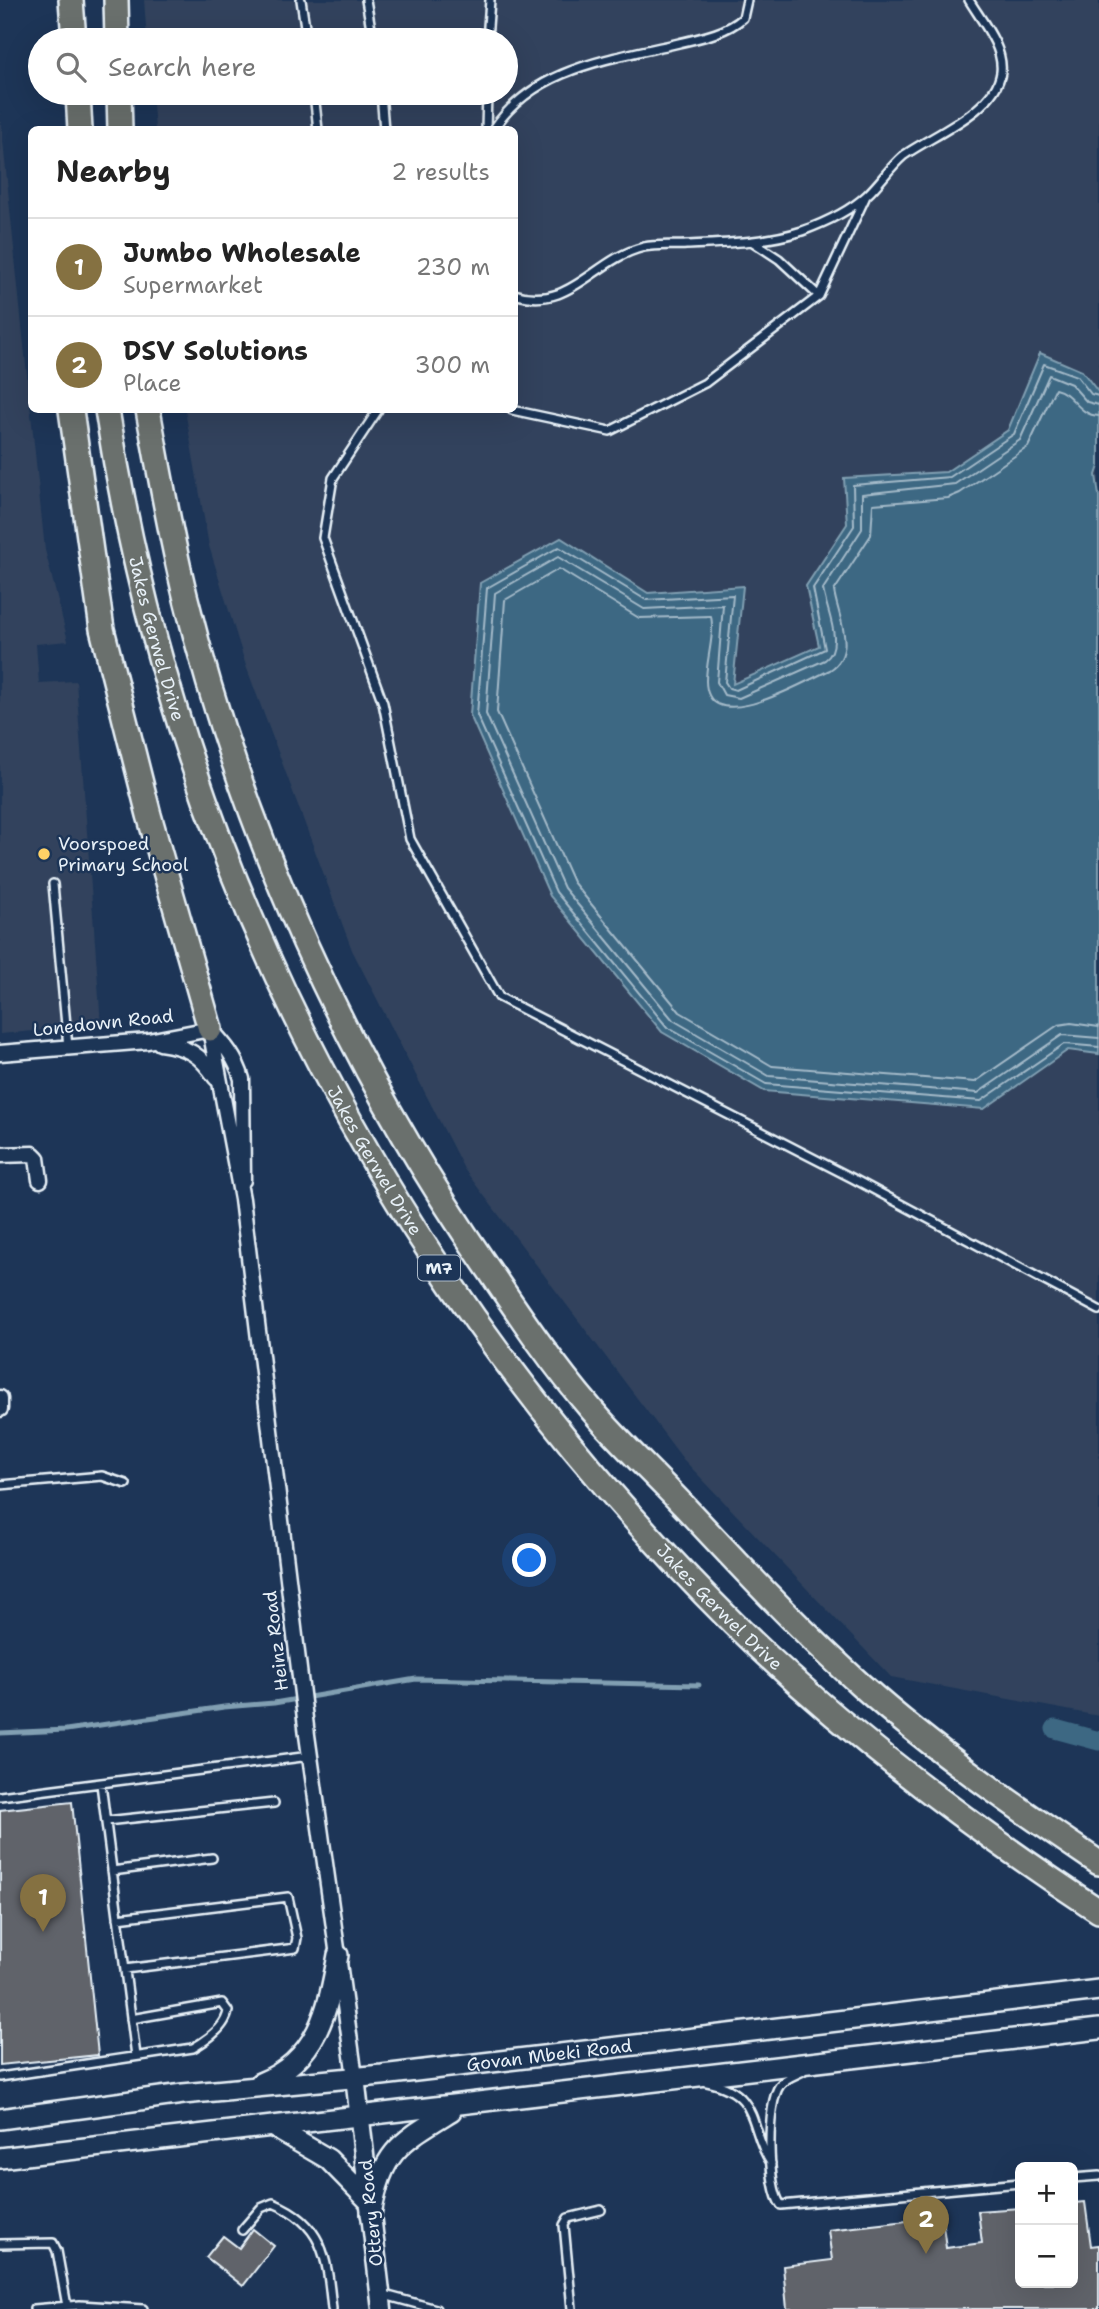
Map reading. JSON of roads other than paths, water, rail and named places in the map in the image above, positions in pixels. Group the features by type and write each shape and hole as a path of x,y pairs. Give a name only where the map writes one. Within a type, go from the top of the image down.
{"highway":[{"path":"68,28 70,0"},
{"path":"70,0 73,28"},
{"path":"116,0 117,28"},
{"path":"65,105 65,126"},
{"path":"79,105 80,126"},
{"path":"120,105 121,126"},
{"path":"71,413 102,629 143,791 210,1029"},
{"name":"Jakes Gerwel Drive","path":"108,413 127,523 147,611 178,720 207,805 288,1003 347,1119 413,1230 488,1339 564,1434 638,1521 734,1623 833,1714 926,1791 1099,1911"},
{"name":"M7","path":"149,413 185,597 215,704 279,883 330,995 383,1100 450,1214 522,1318 591,1409 768,1597 863,1687 959,1765 1099,1863"}],"main road":[{"path":"246,2088 287,2067 311,2042 328,2008 338,1955"},
{"name":"Govan Mbeki Road","path":"0,2119 246,2088 1099,1990"},
{"path":"0,2158 458,2107 1099,2029"},
{"path":"371,2208 386,2161 395,2150 429,2123 458,2107"},
{"path":"273,2127 328,2159 371,2208"}],"street":[{"name":"Lonedown Road","path":"0,1053 148,1041 210,1029"},
{"name":"Heinz Road","path":"210,1029 242,1199 307,1735 355,2077"},
{"name":"Heinz Road","path":"210,1029 227,1047 238,1065 242,1079 242,1199"},
{"path":"148,1041 189,1049 205,1062 221,1086"},
{"path":"0,1155 33,1154 37,1158 40,1180"},
{"path":"0,1398 0,1409"},
{"name":"Ottery Road","path":"355,2077 381,2301"}],"lane":[{"path":"301,0 305,28"},
{"path":"366,0 371,28"},
{"path":"488,28 491,0"},
{"path":"518,101 555,75 709,36 743,18 747,0"},
{"path":"518,295 540,299 558,297 622,256 645,247 753,241 802,230 846,210 866,196 902,158 954,126 995,88 1001,74 1000,53 969,0"},
{"path":"315,105 318,126"},
{"path":"382,105 384,126"},
{"path":"486,105 486,126"},
{"path":"496,126 514,105"},
{"path":"518,411 610,431 705,383 819,296 866,196"},
{"path":"753,241 779,259 819,296"},
{"path":"376,413 333,478 323,538 383,703 410,839 499,997 852,1178 1099,1310"},
{"path":"53,884 68,1047"},
{"path":"0,1485 102,1476 126,1484"},
{"path":"0,1796 310,1756"},
{"path":"101,1784 136,2056"},
{"path":"106,1821 274,1803"},
{"path":"112,1871 212,1858"},
{"path":"118,1918 288,1897 297,1938 295,1948 125,1969"},
{"path":"0,2077 193,2048 209,2038 227,2019 228,2011 222,2003 131,2019"},
{"path":"820,2063 785,2080 775,2095 772,2164 777,2202 785,2206 1015,2183"},
{"path":"690,2079 720,2085 747,2105 772,2164"},
{"path":"1078,2178 1099,2176"},
{"path":"242,2230 261,2208 273,2203 310,2227 320,2241 327,2262 332,2309"},
{"path":"572,2309 564,2225 568,2218 601,2210"},
{"path":"0,2244 52,2243 57,2250 67,2306"},
{"path":"381,2301 436,2309"},
{"path":"34,2309 67,2306 143,2309"}],"water":[{"path":"1040,353 1082,371 1099,393 1099,466 1096,475 1099,496 1099,1054 1068,1050 984,1109 764,1091 662,1032 550,896 470,715 480,583 561,538 648,593 743,586 733,684 819,646 806,586 847,524 844,478 946,472 1008,430"}],"waterway":[{"path":"0,1733 66,1730 224,1707 274,1703 416,1679 699,1685"},
{"path":"1055,1729 1099,1741"}],"place":[{"name":"Voorspoed Primary School","path":"44,854"},
{"name":"Jumbo Wholesale","path":"43,1932"},
{"name":"DSV Solutions","path":"926,2254"}]}
